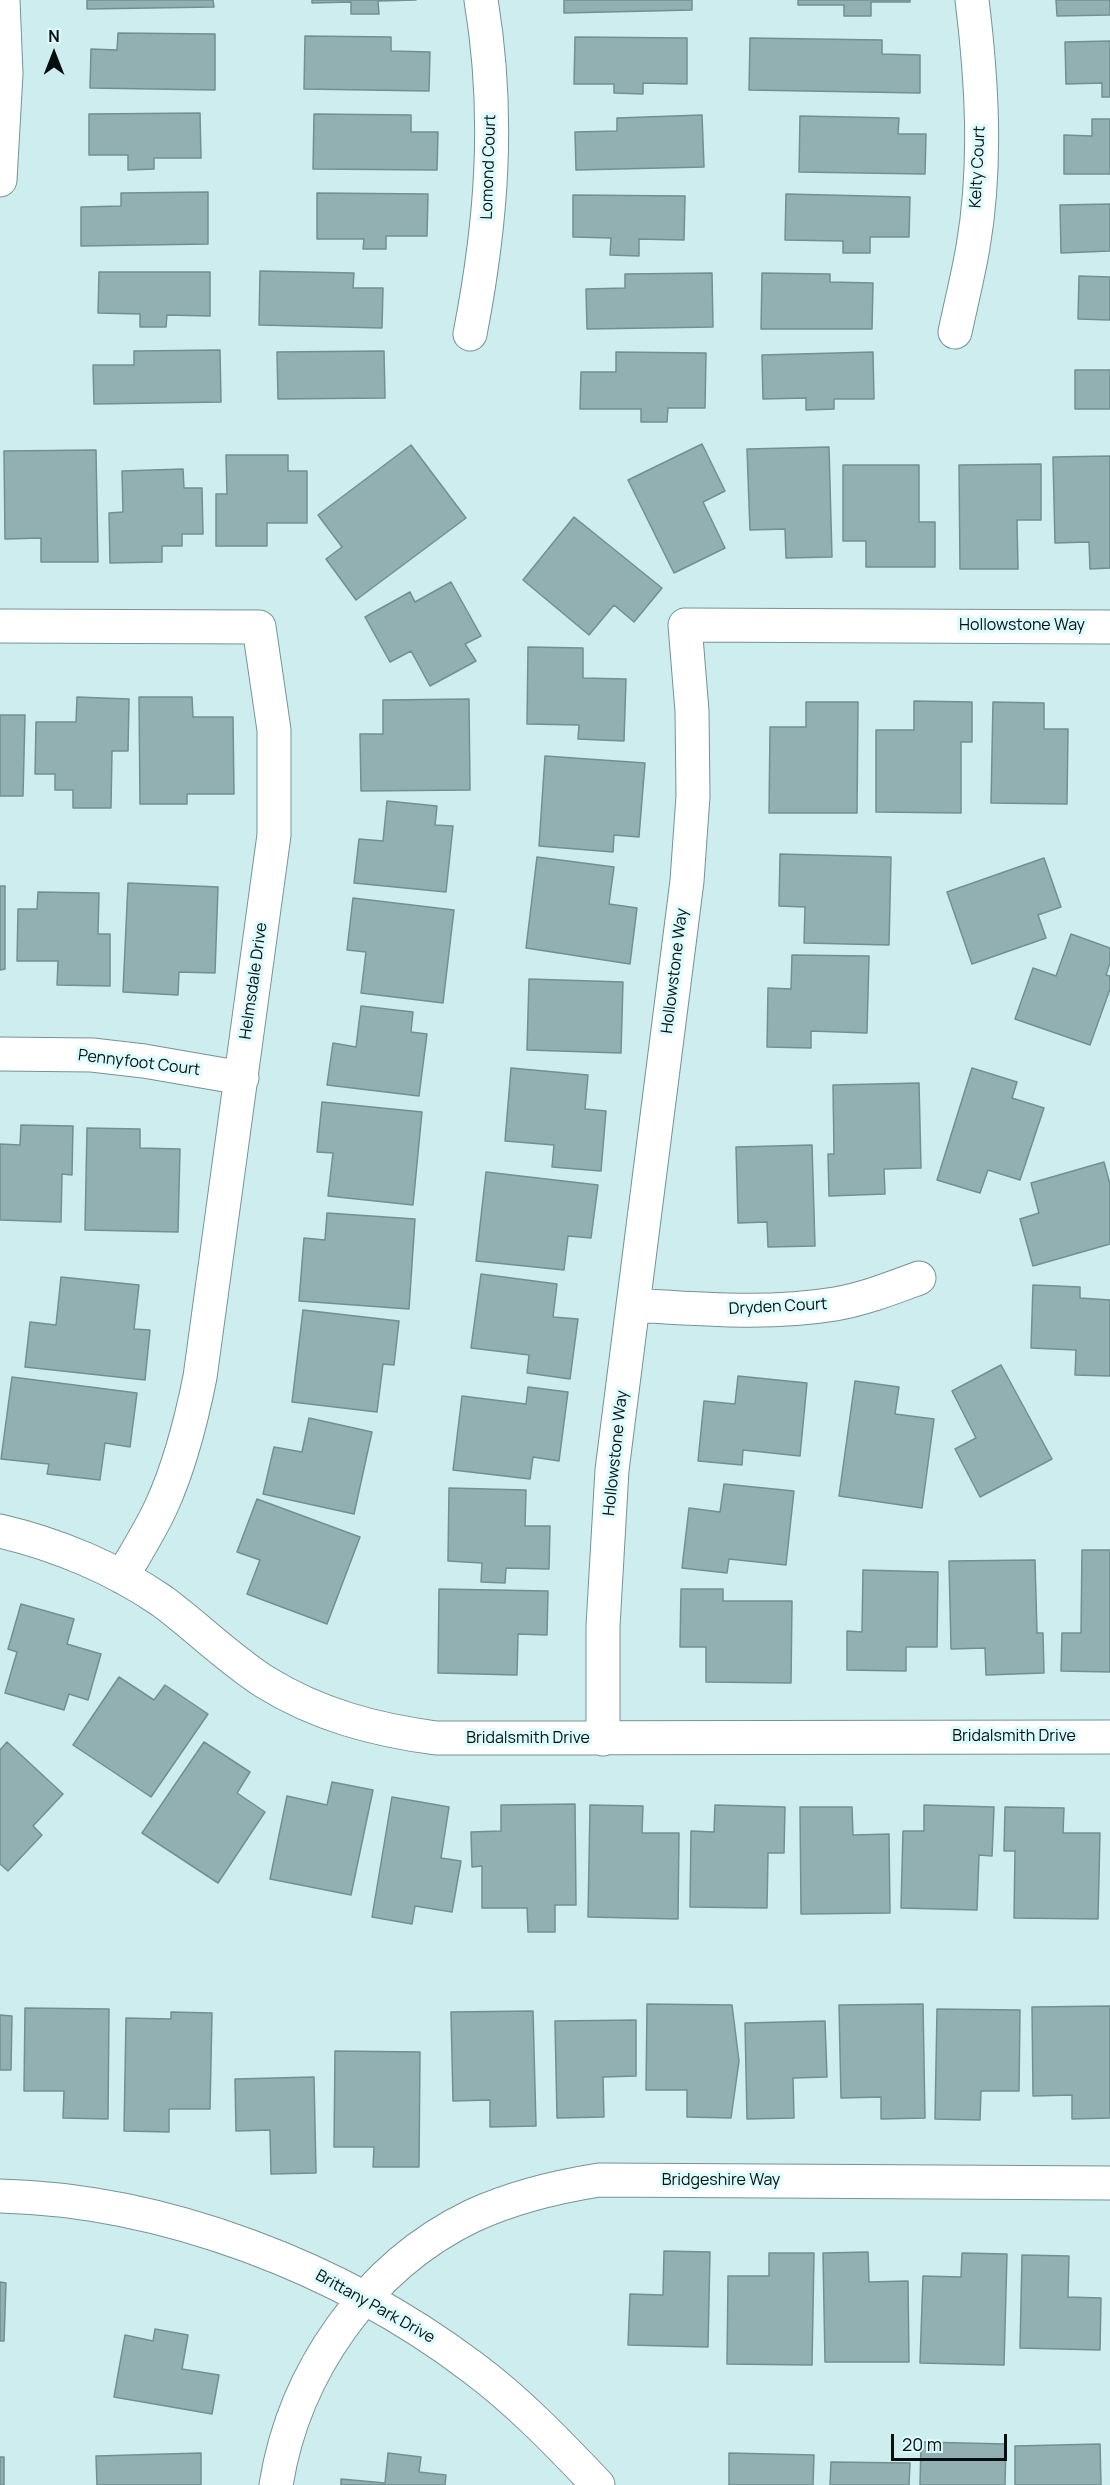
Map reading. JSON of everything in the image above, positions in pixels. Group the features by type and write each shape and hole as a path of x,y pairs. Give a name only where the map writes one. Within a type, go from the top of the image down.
{"street":[{"path":"0,180 6,74 3,0"},
{"name":"Lomond Court","path":"470,334 482,274 492,184 493,139 489,49 481,0"},
{"name":"Kelty Court","path":"955,332 973,245 981,156 980,67 972,0"},
{"name":"Hollowstone Way","path":"603,1739 603,1626 612,1470 687,881 693,786 692,711 685,625 1110,627"},
{"name":"Helmsdale Drive","path":"0,626 259,627 274,730 274,835 200,1377 192,1418 178,1464 160,1508 122,1577"},
{"name":"Pennyfoot Court","path":"0,1054 92,1055 144,1060 242,1078"},
{"name":"Dryden Court","path":"633,1305 747,1312 795,1309 837,1304 876,1294 919,1278"},
{"name":"Bridalsmith Drive","path":"0,1531 58,1548 122,1577 161,1601 265,1682 346,1721 391,1732 436,1738 1110,1737"},
{"name":"Bridgeshire Way","path":"276,2485 279,2463 292,2421 309,2380 331,2342 365,2298 398,2265 433,2239 471,2216 513,2199 555,2187 599,2180 1110,2182"},
{"name":"Brittany Park Drive","path":"0,2196 95,2205 183,2225 268,2253 365,2298 437,2342 474,2368 542,2426 598,2485"}],"building":[{"path":"87,0 213,0 214,7 87,9"},
{"path":"312,0 416,0 378,1 379,14 351,14 351,2 312,3"},
{"path":"564,0 692,0 692,10 564,13"},
{"path":"798,0 910,0 910,2 871,2 871,16 844,16 844,5 798,5"},
{"path":"1056,0 1110,0 1110,15 1057,16"},
{"path":"118,33 215,34 215,90 90,88 91,49 117,50"},
{"path":"305,36 391,37 391,51 430,52 429,91 304,89"},
{"path":"575,37 687,38 687,84 643,83 643,94 614,93 614,84 574,84"},
{"path":"750,38 882,40 882,54 920,55 920,93 749,90"},
{"path":"1110,41 1110,97 1102,97 1102,83 1066,84 1065,42"},
{"path":"200,113 201,158 154,158 154,169 128,170 128,155 89,155 89,114"},
{"path":"314,114 411,115 411,132 438,132 437,170 313,169"},
{"path":"702,115 704,167 576,170 575,132 617,131 617,118"},
{"path":"800,116 899,118 898,134 926,134 925,174 799,172"},
{"path":"1092,119 1110,119 1110,174 1064,174 1064,135 1092,136"},
{"path":"208,192 208,244 81,246 81,207 121,206 121,193"},
{"path":"317,193 428,194 427,236 386,236 386,249 363,249 364,239 317,239"},
{"path":"786,194 910,197 909,237 870,237 870,253 843,253 843,241 785,240"},
{"path":"573,195 685,196 684,240 639,239 639,256 610,255 611,238 573,237"},
{"path":"1110,204 1110,251 1061,253 1060,205"},
{"path":"260,271 354,273 353,288 383,288 382,328 259,325"},
{"path":"99,272 210,272 210,316 167,315 166,327 140,327 140,314 98,313"},
{"path":"712,273 713,327 587,329 586,289 625,288 625,274"},
{"path":"762,273 830,274 830,282 873,283 872,329 761,329"},
{"path":"1079,276 1110,277 1110,320 1078,319"},
{"path":"220,350 221,402 94,404 93,365 134,365 134,351"},
{"path":"384,351 385,398 278,399 277,352"},
{"path":"616,352 706,353 705,408 668,408 667,422 641,422 641,409 580,409 581,372 616,372"},
{"path":"873,352 874,399 834,399 834,409 806,410 806,398 763,399 762,355"},
{"path":"1075,370 1110,370 1110,409 1075,409"},
{"path":"702,444 725,491 703,502 725,548 674,573 628,480"},
{"path":"411,445 466,518 356,600 326,559 342,547 318,515"},
{"path":"829,447 832,557 786,558 785,529 750,530 747,449"},
{"path":"96,450 98,562 41,562 41,538 5,539 4,451"},
{"path":"226,455 288,455 288,471 307,471 307,523 267,523 267,546 216,546 216,494 227,494"},
{"path":"1110,456 1110,568 1090,569 1089,542 1055,543 1053,457"},
{"path":"1041,464 1041,520 1017,520 1018,569 960,569 959,465"},
{"path":"843,465 919,465 919,522 935,522 935,567 866,567 866,541 843,541"},
{"path":"183,469 184,488 202,488 203,534 182,534 182,546 162,546 162,562 110,563 109,513 123,512 122,471"},
{"path":"574,517 662,588 634,622 614,605 589,635 523,580"},
{"path":"451,582 481,636 465,644 476,661 430,686 411,651 390,662 365,617 410,592 415,602"},
{"path":"528,647 583,648 583,678 626,679 624,741 578,739 579,725 527,724"},
{"path":"77,697 129,699 128,751 112,751 111,808 73,808 73,790 55,790 55,774 35,774 36,722 76,722"},
{"path":"139,697 192,697 193,717 233,717 234,794 187,794 187,804 140,804"},
{"path":"469,699 470,790 361,791 360,734 383,734 383,700"},
{"path":"914,701 972,702 972,742 961,742 961,813 876,812 876,730 914,730"},
{"path":"806,702 858,702 857,813 769,813 770,727 806,727"},
{"path":"993,702 1044,703 1044,729 1068,729 1067,804 991,803"},
{"path":"0,715 25,715 23,796 0,796"},
{"path":"545,756 645,763 639,837 614,835 613,852 539,846"},
{"path":"387,801 437,806 435,825 453,826 446,892 354,883 359,839 383,841"},
{"path":"780,854 891,857 889,945 804,943 805,907 779,906"},
{"path":"537,857 614,867 609,904 637,908 630,964 526,948"},
{"path":"1044,858 1061,907 1038,915 1046,938 972,964 947,892"},
{"path":"128,883 218,887 215,973 179,972 178,995 123,992"},
{"path":"0,886 5,886 5,969 0,970"},
{"path":"38,892 99,893 98,934 110,934 110,986 57,985 58,961 17,961 18,909 37,909"},
{"path":"353,898 454,910 443,1003 361,993 366,952 347,950"},
{"path":"1071,934 1110,948 1110,963 1106,975 1110,976 1110,989 1090,1045 1015,1019 1033,968 1056,976"},
{"path":"792,955 869,956 867,1033 811,1031 811,1048 767,1047 768,988 791,989"},
{"path":"529,979 623,982 621,1053 527,1050"},
{"path":"361,1006 413,1012 411,1032 427,1034 419,1096 327,1085 333,1043 356,1047"},
{"path":"511,1068 588,1075 585,1109 606,1111 601,1171 552,1167 554,1145 505,1141"},
{"path":"972,1068 1017,1082 1012,1098 1044,1108 1020,1180 988,1170 980,1193 937,1180"},
{"path":"919,1083 921,1168 884,1169 885,1194 829,1196 828,1154 834,1154 833,1085"},
{"path":"322,1102 422,1112 413,1205 328,1196 333,1153 317,1152"},
{"path":"21,1125 73,1126 72,1175 62,1174 61,1222 0,1220 0,1144 20,1145"},
{"path":"87,1128 140,1129 140,1148 180,1149 178,1232 85,1230"},
{"path":"812,1145 815,1246 768,1247 767,1222 738,1223 736,1147"},
{"path":"1104,1162 1110,1184 1110,1244 1033,1266 1020,1219 1039,1213 1031,1183"},
{"path":"486,1172 598,1185 591,1238 568,1236 564,1270 476,1261"},
{"path":"327,1213 415,1219 409,1309 299,1301 304,1238 325,1240"},
{"path":"481,1274 557,1284 553,1317 578,1319 570,1379 527,1373 529,1355 471,1348"},
{"path":"61,1277 139,1285 134,1329 150,1330 145,1380 25,1367 30,1322 56,1325"},
{"path":"1033,1285 1080,1287 1080,1298 1110,1300 1110,1376 1075,1375 1076,1350 1031,1348"},
{"path":"303,1310 399,1321 394,1365 383,1364 377,1412 292,1402"},
{"path":"1001,1365 1052,1459 980,1497 955,1449 976,1438 952,1391"},
{"path":"738,1376 807,1383 800,1456 743,1450 742,1465 698,1461 704,1401 735,1404"},
{"path":"12,1377 137,1393 130,1447 105,1443 100,1480 47,1474 49,1464 1,1459"},
{"path":"855,1381 899,1387 895,1414 934,1419 922,1508 839,1496"},
{"path":"528,1387 568,1392 559,1461 533,1457 530,1479 453,1470 462,1396 526,1404"},
{"path":"309,1418 372,1432 354,1514 263,1494 274,1447 302,1452"},
{"path":"724,1484 794,1491 786,1565 729,1559 727,1573 682,1568 689,1508 720,1512"},
{"path":"449,1488 526,1490 525,1526 550,1526 549,1569 506,1568 505,1583 481,1582 482,1563 448,1561"},
{"path":"257,1499 360,1537 327,1624 247,1594 260,1560 237,1552"},
{"path":"1082,1550 1110,1550 1110,1672 1061,1671 1062,1633 1081,1633"},
{"path":"1035,1560 1037,1633 1043,1633 1044,1673 986,1675 985,1648 951,1649 949,1561"},
{"path":"863,1570 938,1572 937,1647 906,1647 906,1671 847,1670 847,1631 862,1632"},
{"path":"439,1589 548,1591 547,1635 518,1634 517,1675 438,1673"},
{"path":"681,1589 723,1589 723,1601 792,1601 791,1683 706,1682 706,1647 680,1647"},
{"path":"21,1604 74,1619 67,1644 101,1654 88,1700 69,1694 64,1710 5,1693 17,1652 8,1649"},
{"path":"119,1677 154,1700 165,1685 208,1714 151,1797 73,1745"},
{"path":"7,1742 63,1794 33,1826 42,1835 8,1871 0,1864 0,1750"},
{"path":"204,1742 250,1772 237,1793 265,1812 218,1883 142,1833"},
{"path":"332,1782 373,1790 351,1895 270,1879 287,1796 327,1805"},
{"path":"392,1797 449,1807 441,1858 461,1861 452,1912 415,1906 412,1924 372,1917"},
{"path":"575,1804 576,1905 555,1905 555,1932 528,1932 527,1908 482,1908 482,1866 472,1867 471,1832 501,1831 501,1805"},
{"path":"590,1805 643,1806 642,1833 679,1833 678,1919 588,1917"},
{"path":"715,1805 785,1807 784,1853 768,1853 767,1908 690,1907 691,1831 714,1832"},
{"path":"924,1805 994,1807 992,1856 979,1855 977,1910 901,1908 903,1831 924,1831"},
{"path":"800,1807 852,1807 853,1835 889,1834 890,1913 801,1914"},
{"path":"1005,1807 1064,1808 1063,1833 1100,1833 1098,1919 1014,1918 1015,1851 1004,1851"},
{"path":"647,2004 732,2005 739,2061 731,2118 687,2117 687,2090 646,2090"},
{"path":"923,2004 925,2118 881,2119 881,2097 841,2098 839,2005"},
{"path":"1110,2006 1110,2118 1072,2119 1072,2095 1033,2096 1032,2007"},
{"path":"25,2008 109,2009 108,2119 63,2118 64,2091 24,2091"},
{"path":"937,2009 1020,2010 1019,2091 981,2091 980,2120 935,2119"},
{"path":"533,2011 536,2126 490,2127 490,2100 453,2101 451,2012"},
{"path":"171,2012 212,2013 210,2109 169,2109 169,2132 124,2131 126,2018 171,2019"},
{"path":"0,2015 12,2016 11,2070 0,2070"},
{"path":"636,2020 636,2076 603,2077 604,2117 557,2118 555,2021"},
{"path":"825,2021 827,2077 793,2078 794,2118 747,2119 745,2023"},
{"path":"335,2051 420,2052 419,2167 373,2167 374,2147 334,2147"},
{"path":"314,2077 316,2173 271,2174 270,2130 236,2131 235,2079"},
{"path":"664,2251 710,2252 708,2347 628,2345 630,2294 663,2295"},
{"path":"868,2252 869,2282 908,2281 909,2362 825,2362 823,2253"},
{"path":"769,2253 814,2253 812,2365 727,2364 728,2276 769,2276"},
{"path":"962,2253 1007,2254 1004,2365 920,2363 923,2276 961,2277"},
{"path":"1022,2255 1069,2256 1068,2297 1101,2298 1100,2350 1020,2348"},
{"path":"0,2282 6,2283 4,2341 0,2341"},
{"path":"155,2329 188,2335 182,2369 219,2375 212,2414 114,2397 125,2335 153,2341"},
{"path":"921,2442 1006,2444 1005,2485 920,2485"},
{"path":"1100,2444 1101,2485 1015,2485 1015,2446"},
{"path":"201,2453 201,2485 97,2485 96,2456"},
{"path":"388,2453 421,2457 419,2472 446,2475 445,2485 341,2485 341,2479 385,2483"},
{"path":"729,2453 814,2455 813,2485 729,2485"},
{"path":"0,2457 4,2457 4,2485 0,2485"},
{"path":"831,2462 910,2463 909,2485 830,2485"}]}
